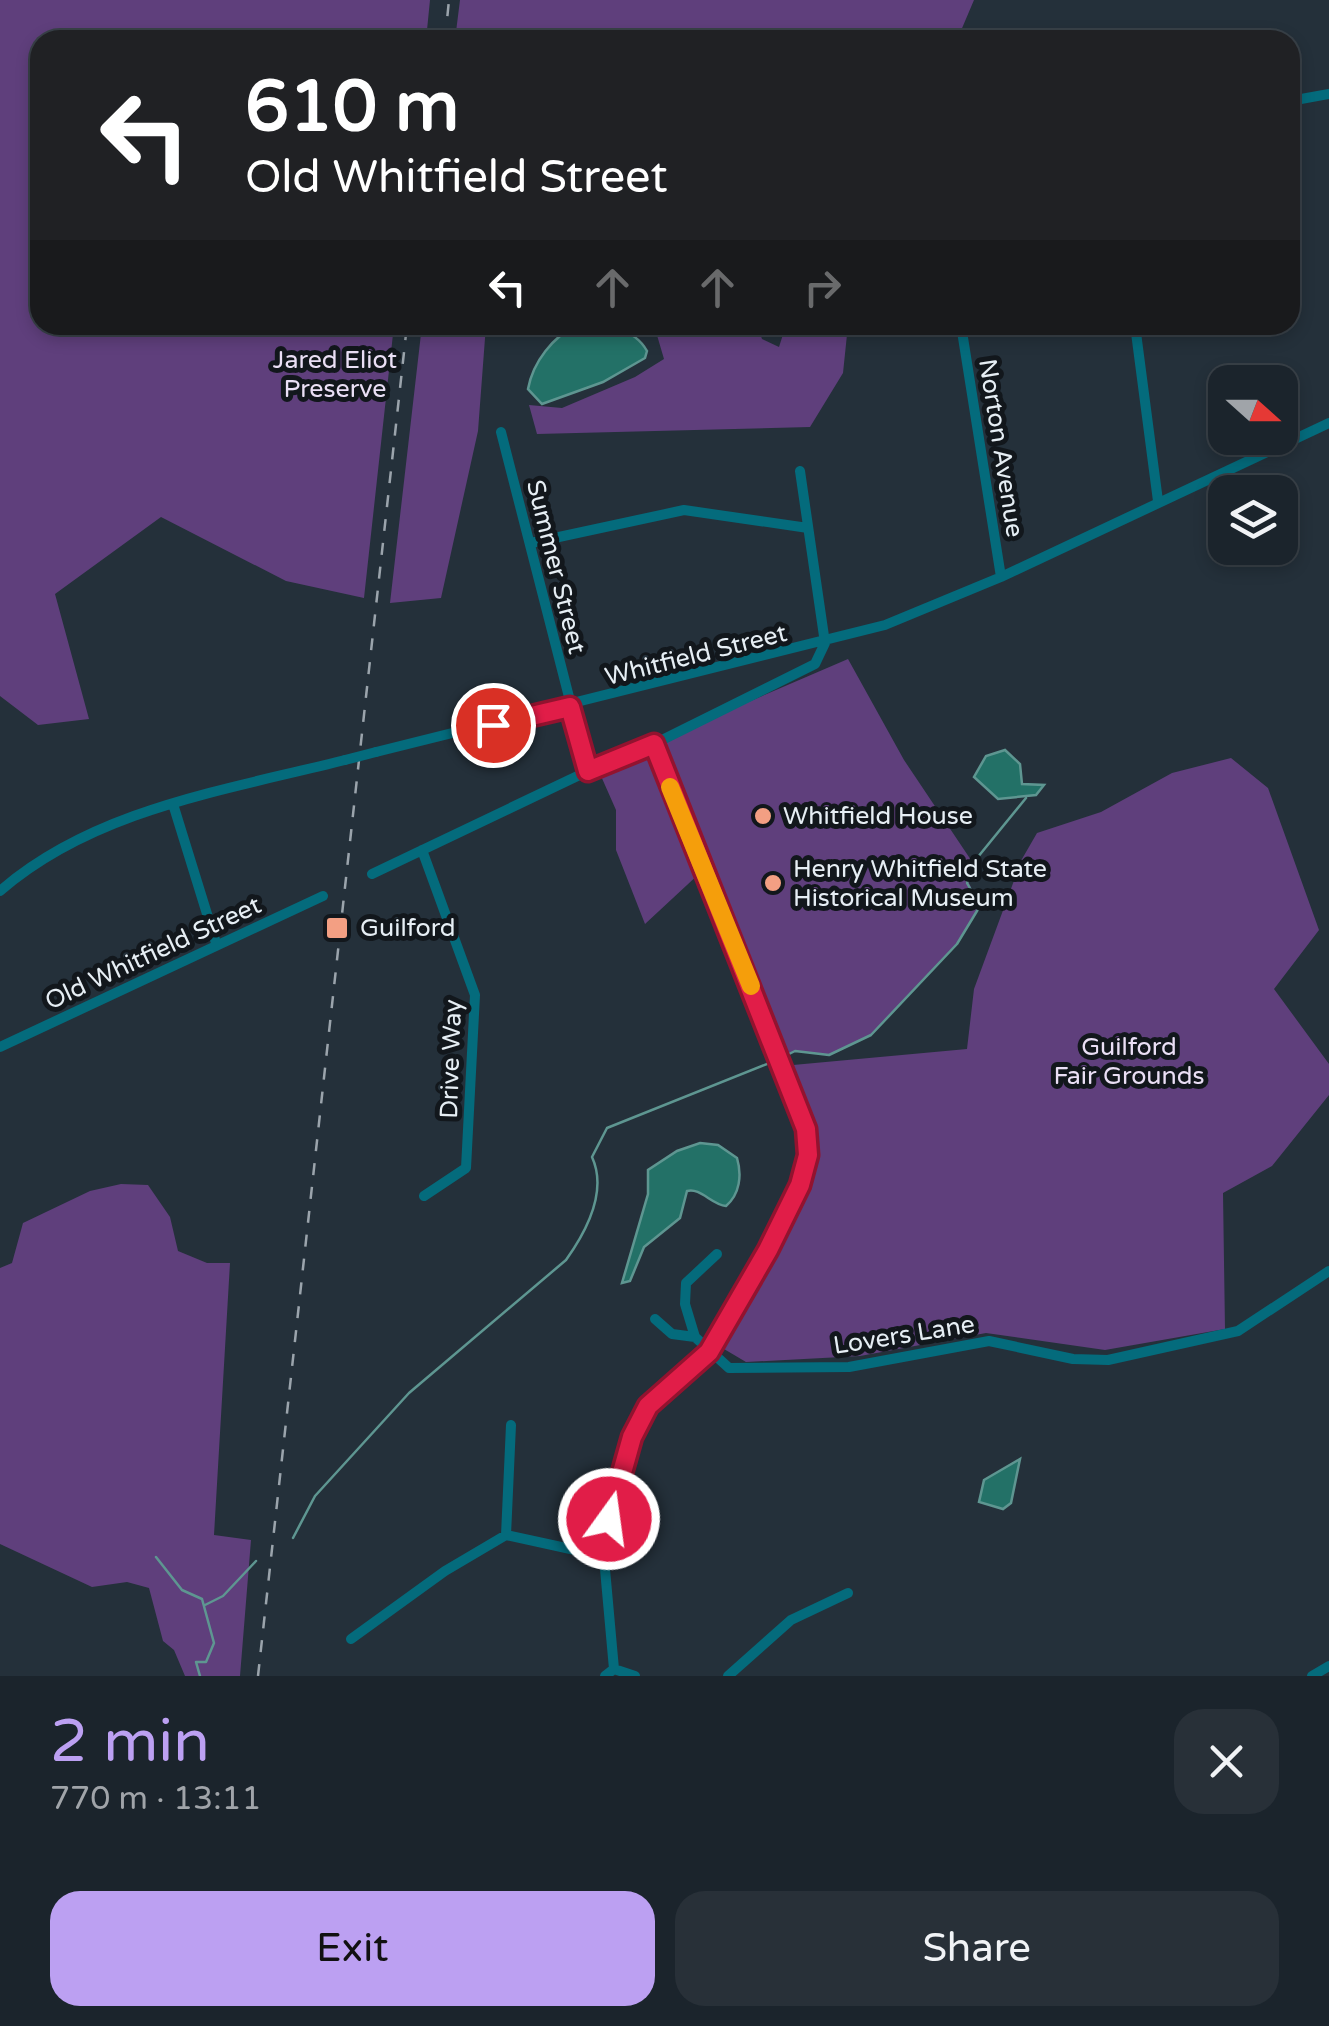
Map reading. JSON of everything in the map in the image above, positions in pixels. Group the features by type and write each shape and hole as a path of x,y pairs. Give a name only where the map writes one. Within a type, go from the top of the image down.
{"street":[{"path":"1300,98 1329,94"},
{"name":"Norton Avenue","path":"963,335 1001,577"},
{"path":"1136,335 1158,501"},
{"name":"Whitfield Street","path":"0,892 26,868 91,834 173,804 826,643 885,625 1001,577 1329,422"},
{"name":"Summer Street","path":"500,432 588,771"},
{"path":"372,874 588,771 654,744 815,664 826,643 800,471"},
{"path":"531,543 684,510 808,528"},
{"path":"634,1676 610,1672 603,1547 620,1473 648,1406 709,1352 800,1185 808,1155 806,1129 654,744"},
{"path":"173,804 216,943"},
{"name":"Drive Way","path":"422,850 464,954 476,1009 466,1168 424,1196"},
{"name":"Old Whitfield Street","path":"0,1047 216,943 324,896"},
{"path":"709,1352 695,1337 684,1290 695,1272 718,1254"},
{"name":"Lovers Lane","path":"709,1352 728,1368 849,1367 989,1342 1073,1359 1108,1360 1238,1332 1329,1272"},
{"path":"654,1319 672,1334 695,1337"},
{"path":"506,1535 511,1426"},
{"path":"350,1639 445,1571 506,1535 575,1550 603,1547"},
{"path":"728,1676 792,1620 848,1593"},
{"path":"1312,1676 1329,1666"}],"green space":[{"name":"Jared Eliot Preserve","path":"0,0 430,0 427,30 30,30 30,335 393,335 364,598 286,581 161,517 55,594 89,719 38,725 0,696"},
{"path":"460,0 974,0 961,30 456,30"},
{"path":"421,335 485,335 478,431 441,598 390,603"},
{"path":"657,335 761,335 779,347 783,335 847,335 843,373 810,427 537,434 529,405 562,408 635,377 664,359"},
{"path":"848,659 904,760 973,863 968,881 980,906 957,944 871,1035 829,1055 795,1051 780,1058 701,872 645,924 616,850 616,810 597,767"},
{"name":"Guilford Fair Grounds","path":"1231,758 1268,788 1319,930 1274,989 1329,1064 1329,1095 1272,1166 1223,1193 1225,1329 1105,1350 986,1333 860,1356 746,1362 724,1349 816,1161 793,1065 967,1049 974,989 1022,859 1037,833 1101,812 1172,773"},
{"path":"121,1184 148,1185 170,1217 178,1251 207,1263 230,1263 214,1535 251,1540 240,1676 185,1676 174,1650 163,1641 149,1588 127,1582 92,1587 0,1544 0,1268 12,1263 23,1223 90,1191"}],"shaded area":[{"path":"563,335 632,335 647,351 645,358 603,382 542,404 528,389 534,369"},
{"path":"1005,750 1020,764 1022,784 1044,785 1036,795 998,799 974,777 986,756"},
{"path":"700,1143 718,1145 737,1158 739,1177 734,1196 726,1206 687,1191 680,1218 644,1247 630,1281 622,1283 648,1194 648,1170 677,1151"},
{"path":"1020,1459 1011,1503 1003,1509 979,1502 984,1480"}],"waterway":[{"path":"787,1055 795,1051 829,1055 871,1035 957,944 980,906 967,883 973,863 1026,798"},
{"path":"293,1538 315,1496 409,1393 566,1260 592,1211 598,1184 592,1157 607,1128 772,1062"},
{"path":"156,1557 182,1590 202,1599 214,1643 206,1662 196,1662 200,1676"},
{"path":"205,1605 223,1596 256,1561"}],"railway":[{"path":"446,30 449,0"},
{"path":"258,1676 406,335"}],"slow traffic":[{"path":"670,787 708,889 751,986"}],"place":[{"name":"Whitfield House","path":"763,816"},
{"name":"Henry Whitfield State Historical Museum","path":"773,883"},
{"name":"Guilford","path":"337,928"}],"route":[{"path":"493,725 570,707 588,771 654,744 708,889 768,1023 806,1129 808,1155 800,1185 768,1250 709,1352 648,1406 632,1437 609,1519"}]}
